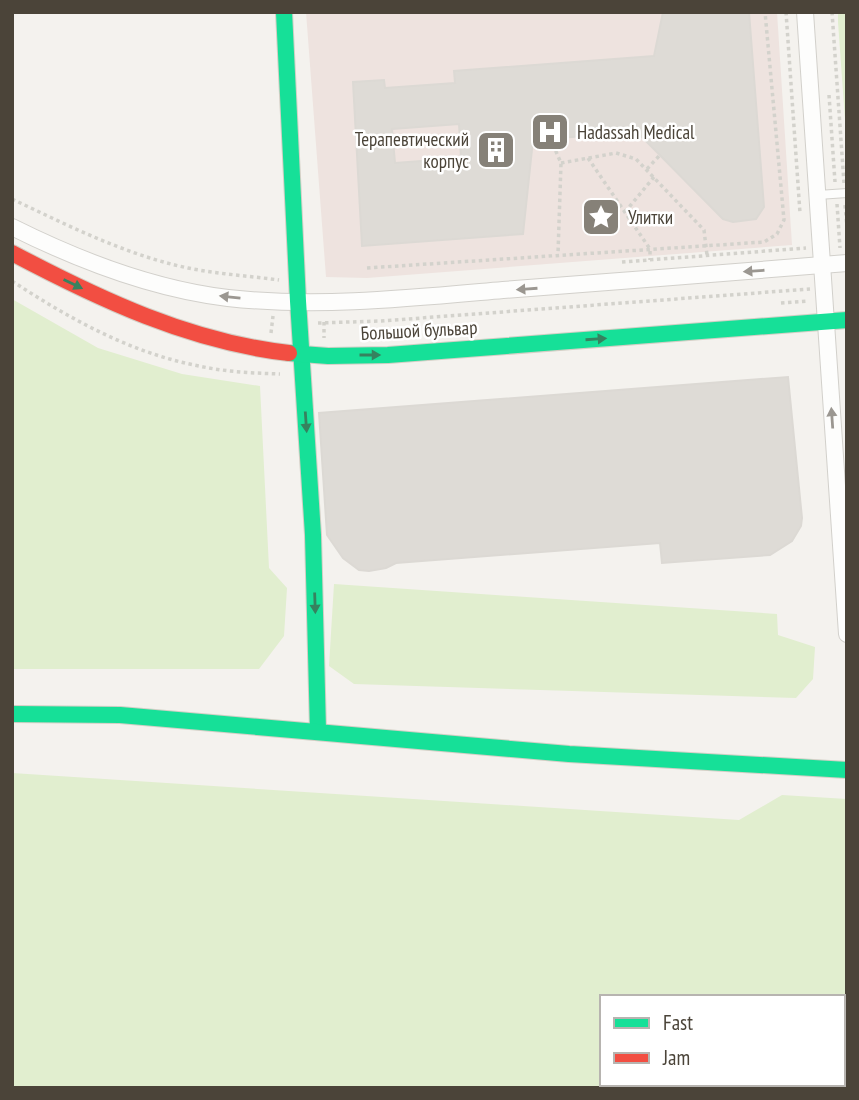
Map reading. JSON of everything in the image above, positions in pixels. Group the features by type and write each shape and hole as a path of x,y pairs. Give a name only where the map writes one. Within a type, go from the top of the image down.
{"street":[{"path":"284,12 313,535 318,731"},
{"path":"805,12 847,634"},
{"name":"Большой бульвар","path":"12,228 63,253 117,272 216,296 274,301 381,300 844,263"},
{"name":"Большой бульвар","path":"12,253 112,303 165,325 269,351 301,354 384,355 847,320"},
{"path":"12,714 120,715 569,754 847,770"}],"lane":[{"path":"818,195 843,193"}],"path":[{"path":"367,268 764,243 777,234 784,220 765,12"},
{"path":"786,12 801,220"},
{"path":"832,12 843,193 840,245 844,263"},
{"path":"829,90 847,227"},
{"path":"550,138 561,163 558,254"},
{"path":"561,163 616,153 636,159 705,230 707,255"},
{"path":"647,169 660,155"},
{"path":"588,158 650,249 650,260"},
{"path":"625,212 653,177"},
{"path":"12,199 93,237 188,268 297,282"},
{"path":"622,262 847,245"},
{"path":"266,373 277,280"},
{"path":"324,323 824,289"},
{"path":"323,302 324,355"}],"shaded area":[{"name":"Hadassah Medical","path":"306,12 777,12 792,245 367,278 326,277"}],"green space":[{"path":"838,12 847,12 847,148 838,22"},
{"path":"12,299 98,348 182,374 260,386 269,568 287,588 284,636 259,669 12,669"},
{"path":"334,584 777,614 778,635 815,647 813,679 796,698 354,684 329,666"},
{"path":"12,773 739,820 782,795 847,799 847,1088 12,1088"}],"building":[{"name":"Терапевтический корпус","path":"663,12 749,12 764,207 756,219 733,222 723,219 637,132 533,140 523,234 362,246 353,82 384,80 385,88 455,83 454,71 654,56","holes":["459,124 461,158 395,163 392,129"]},
{"path":"788,377 802,518 801,526 792,541 770,555 662,563 660,543 396,563 369,571 359,570 343,558 327,535 319,413"}],"traffic: fast":[{"path":"284,12 313,535 318,731"},
{"path":"289,353 328,356 388,355 847,320"},
{"path":"12,714 120,715 569,754 847,770"}],"traffic: jam":[{"path":"12,253 112,302 181,329 216,339 289,353"}],"place":[{"name":"Hadassah Medical","path":"550,132"},
{"name":"Терапевтический корпус","path":"496,150"},
{"name":"Улитки","path":"601,217"}]}
